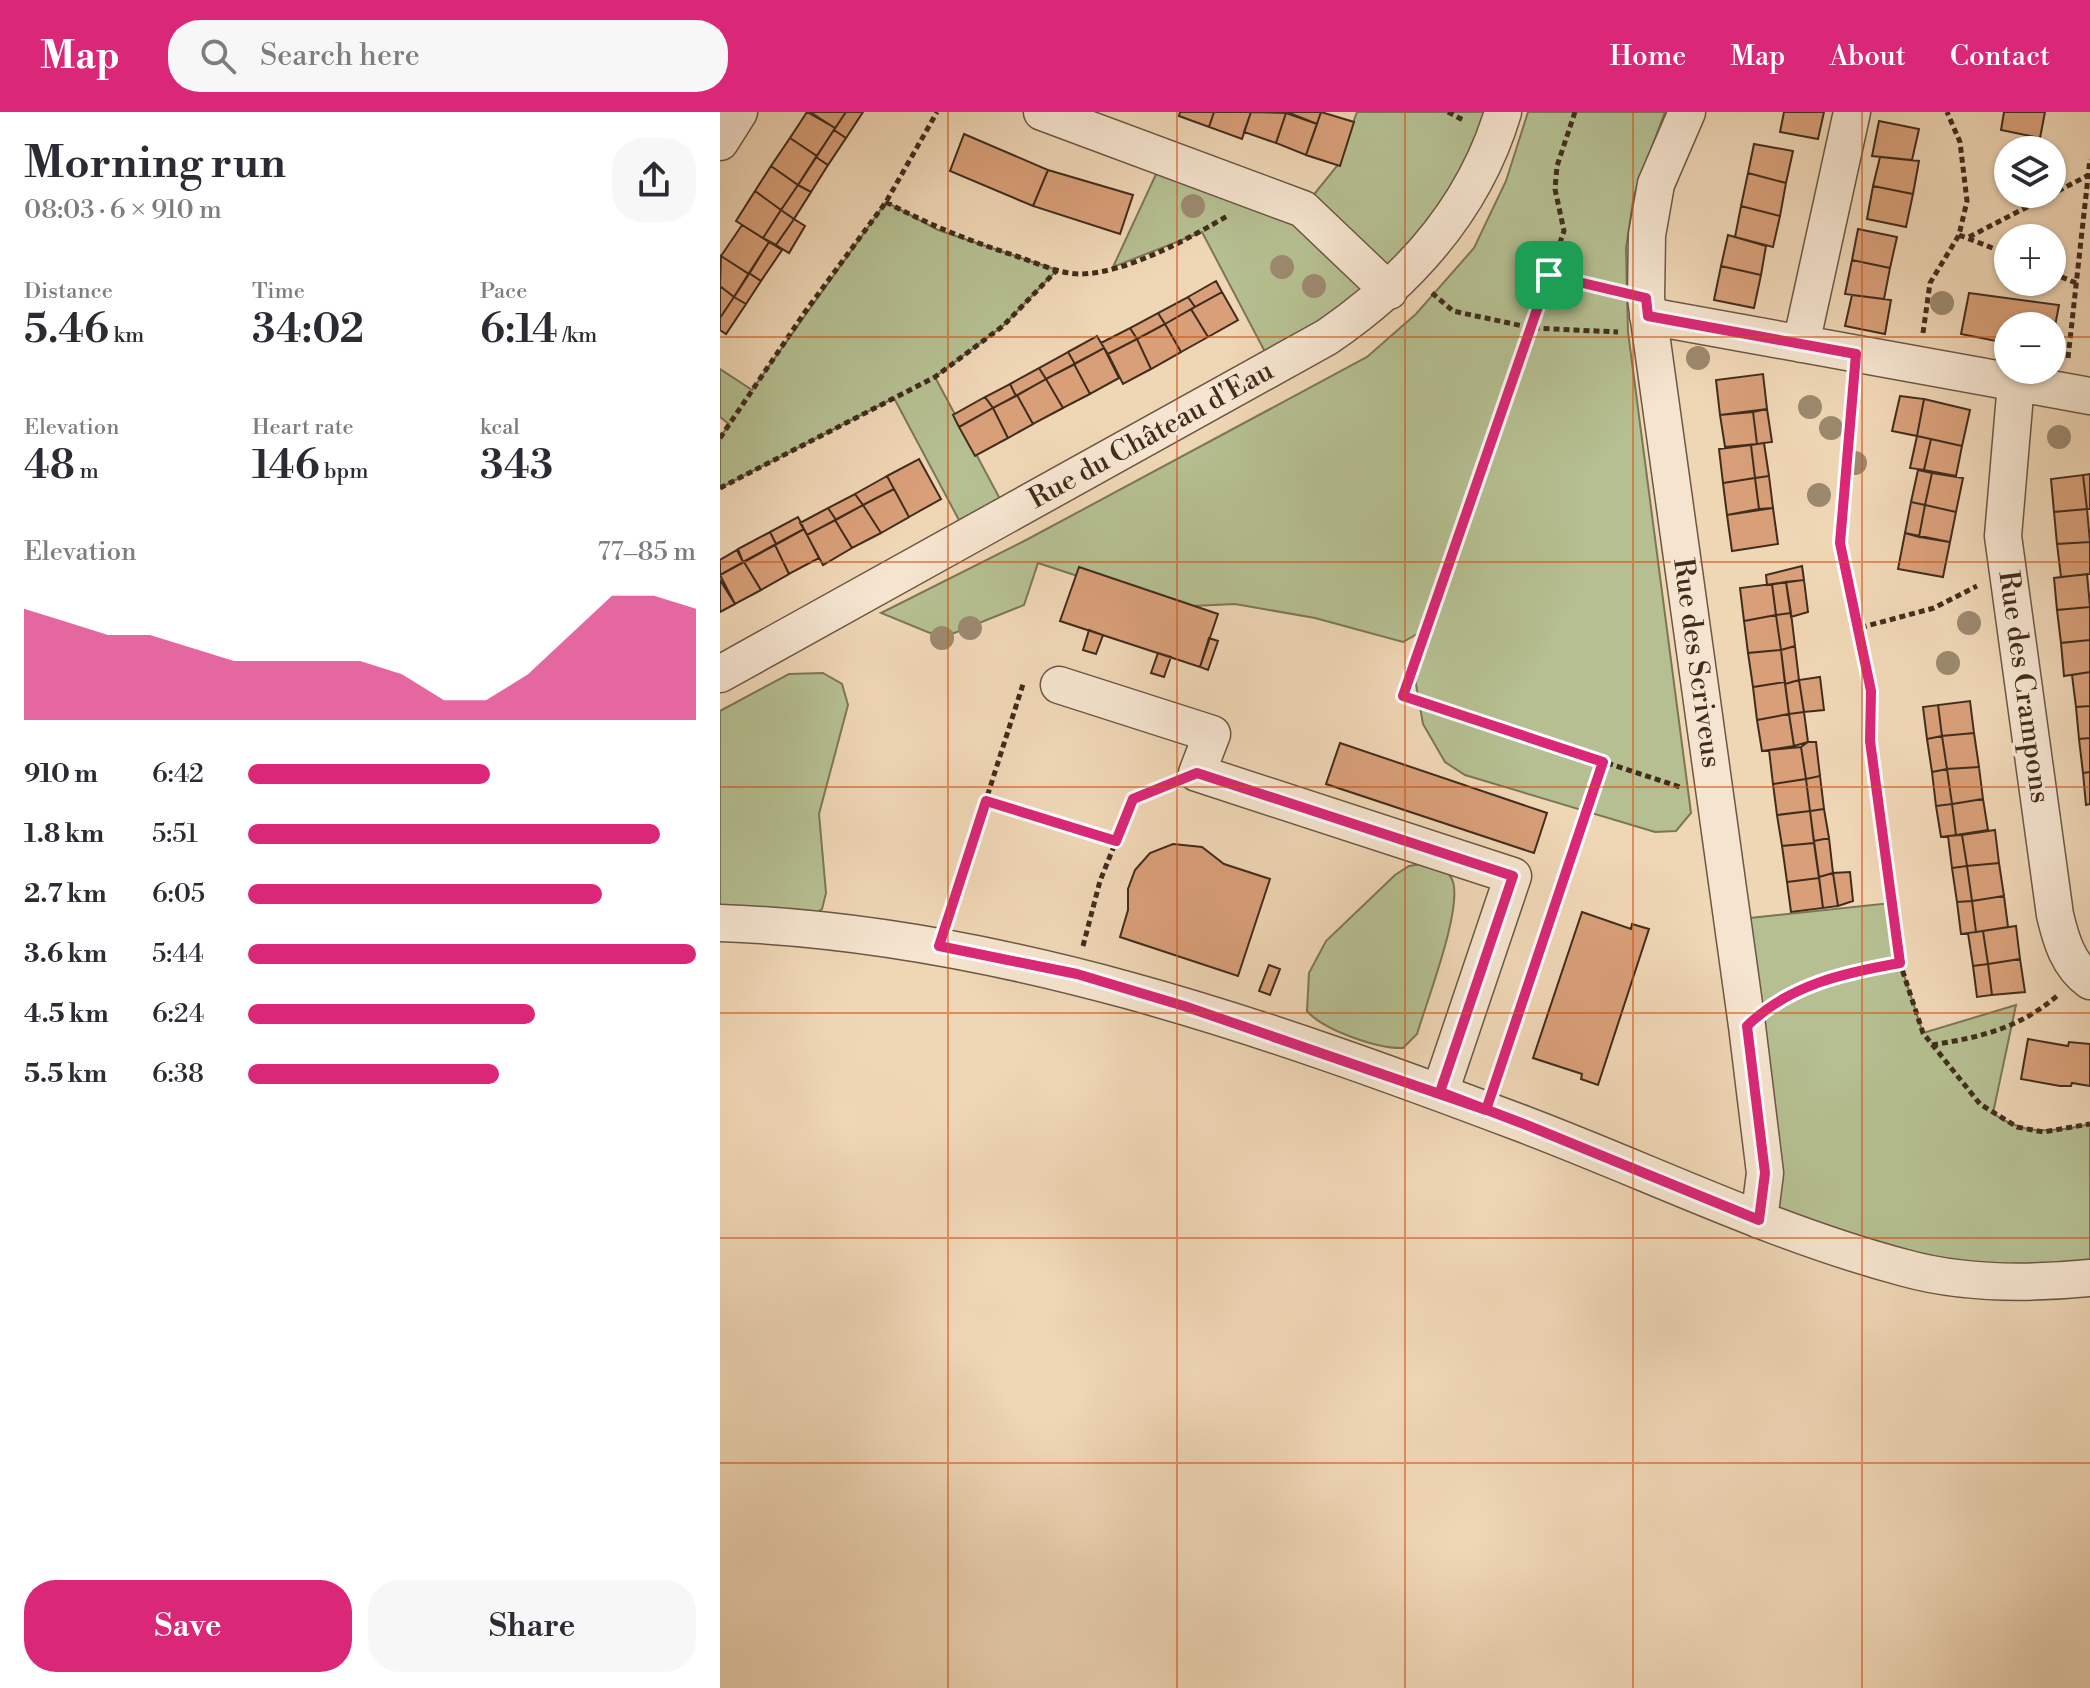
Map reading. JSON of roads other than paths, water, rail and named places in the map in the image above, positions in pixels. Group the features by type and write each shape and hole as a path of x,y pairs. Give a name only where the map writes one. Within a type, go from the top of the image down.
{"street":[{"path":"720,142 739,112"},
{"path":"1042,112 1303,209 1399,282"},
{"name":"Rue du Château d'Eau","path":"720,674 1327,337 1399,282 1440,236 1488,155 1503,112"},
{"name":"Rue des Scriveus","path":"1687,112 1656,184 1647,235 1648,316 1747,1026 1765,1173 1759,1220"},
{"path":"1801,344 1852,112"},
{"path":"1648,316 1994,379"},
{"name":"Rue des Crampons","path":"2016,384 2003,536 2055,915 2063,947 2085,977"},
{"path":"2022,384 2077,393"},
{"path":"1059,685 1212,734 1197,773 1513,876 1440,1092"},
{"path":"720,923 841,932 939,946 1077,974 1440,1092 1759,1220 1907,1269 1979,1280 2090,1278"}]}
